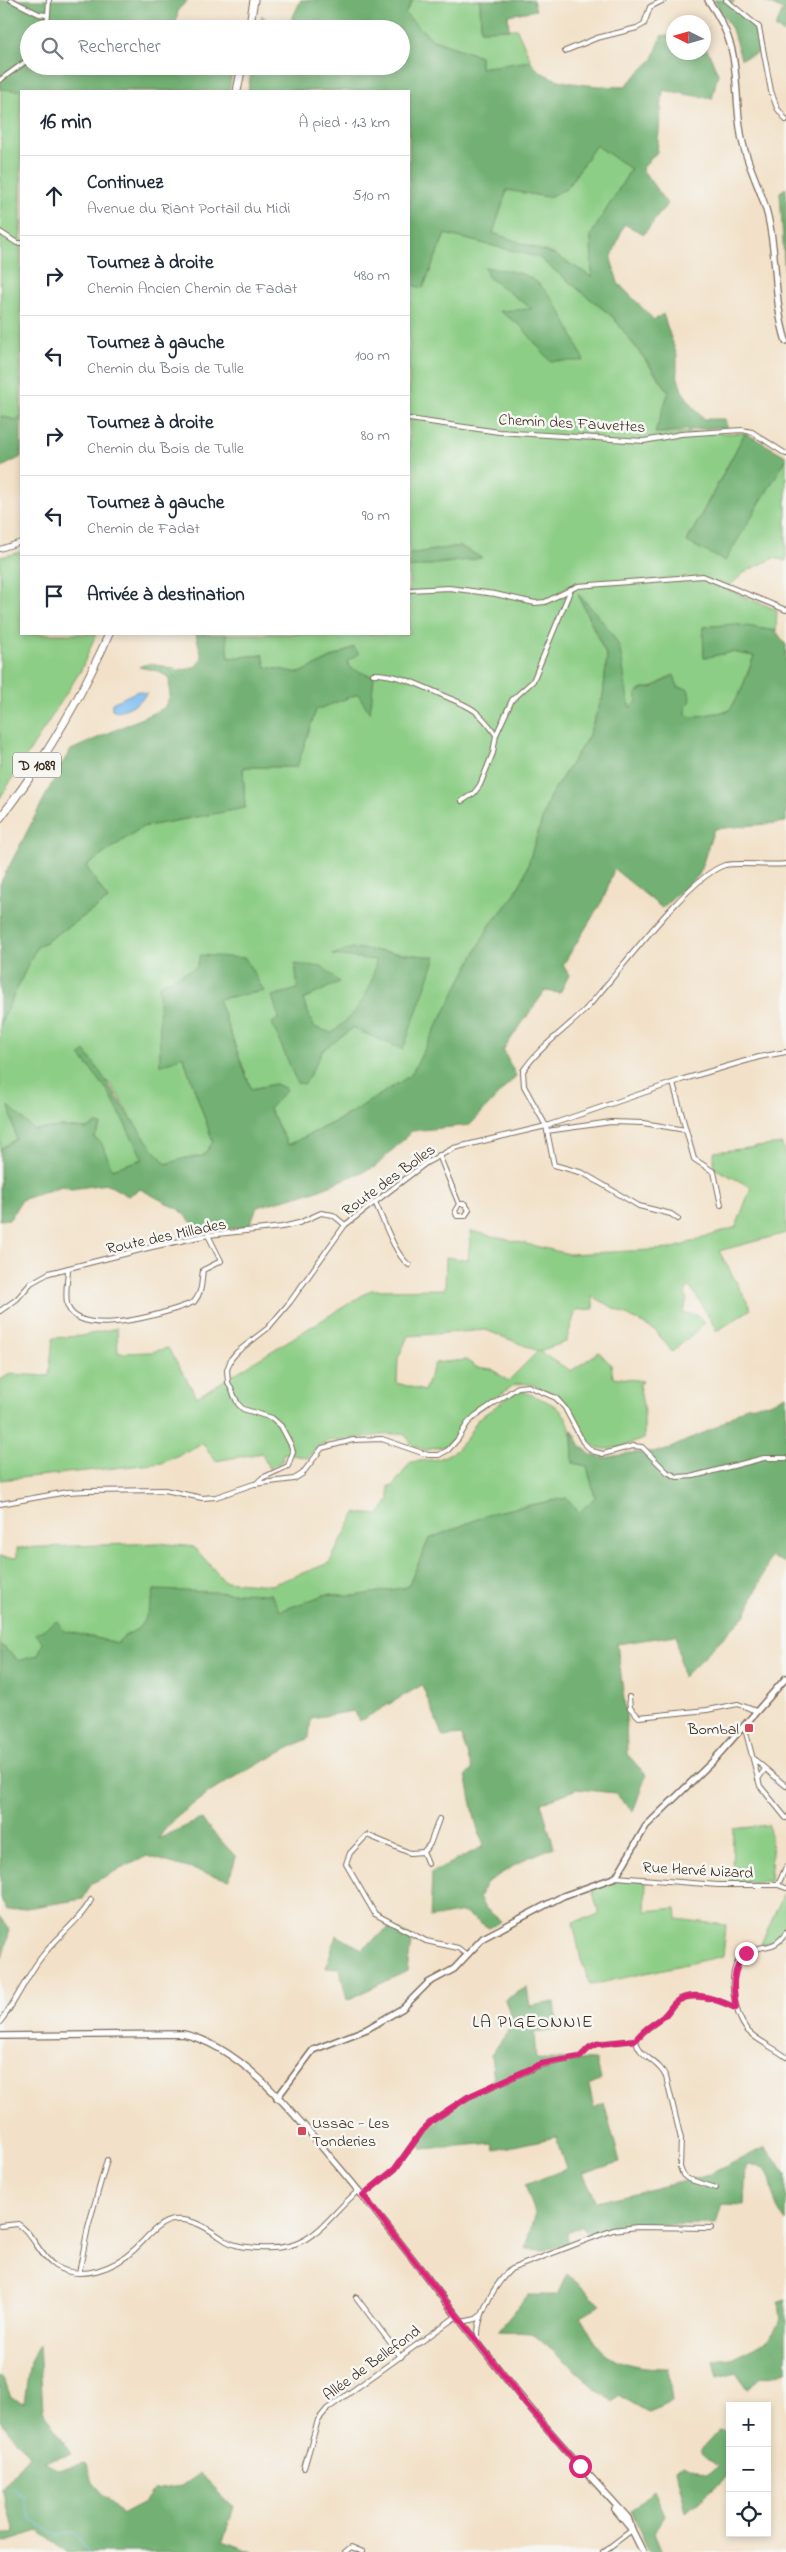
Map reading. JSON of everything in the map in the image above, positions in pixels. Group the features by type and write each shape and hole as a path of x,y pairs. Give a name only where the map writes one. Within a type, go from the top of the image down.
{"highway":[{"path":"250,20 254,0"},
{"path":"237,90 240,75"},
{"name":"D 1089","path":"0,818 38,765 71,710 108,635"}],"main road":[{"path":"708,0 724,26 735,55 741,136 768,218 775,295 786,341"},
{"path":"0,2036 153,2033 191,2036 209,2042 230,2055 260,2080 359,2190 525,2403 611,2501 632,2530 644,2552"}],"street":[{"path":"11,0 46,15"},
{"path":"46,20 49,0"},
{"path":"565,51 597,38 637,28 644,24 650,7 664,0"},
{"path":"726,0 759,27 771,91 777,108 786,120"},
{"path":"0,80 20,66"},
{"path":"0,232 20,243"},
{"name":"Chemin des Fauvettes","path":"410,419 499,432 644,440 681,434 742,430 752,432 786,454"},
{"path":"0,549 20,542"},
{"path":"410,590 449,588 495,594 534,603 546,602 571,588 703,576 786,610"},
{"path":"462,801 474,793 480,785 493,753 496,735 512,700 534,681 571,588"},
{"path":"373,674 389,674 423,685 441,695 461,702 485,719 496,735"},
{"path":"678,1219 671,1214 639,1206 583,1174 561,1169 554,1165 546,1126 524,1086 523,1071 588,1006 677,904 707,876 724,866 786,864"},
{"name":"Route des Bolles","path":"256,1484 262,1478 288,1466 293,1452 281,1426 272,1418 243,1409 238,1404 228,1382 227,1370 231,1359 237,1352 268,1328 290,1302 345,1225 439,1155 454,1148 546,1126 673,1083 752,1059 786,1052"},
{"path":"673,1083 694,1159 714,1172 721,1205"},
{"path":"547,1131 611,1122 643,1123 686,1130"},
{"path":"439,1155 459,1204"},
{"path":"375,1202 391,1238 405,1262 409,1265"},
{"name":"Route des Millades","path":"0,1311 9,1306 38,1278 68,1268 208,1236 299,1224 321,1213 333,1214 345,1225"},
{"path":"68,1268 68,1307 79,1317 92,1322 107,1323 132,1320 194,1302 199,1296 202,1286 203,1270 221,1261 208,1236"},
{"path":"0,1504 66,1492 87,1491 165,1490 202,1498 216,1497 256,1484 294,1479 302,1474 322,1448 353,1440 382,1439 428,1455 439,1454 448,1450 458,1440 467,1424 475,1416 518,1387 528,1386 556,1398 566,1408 583,1442 592,1451 603,1454 633,1446 642,1448 667,1472 683,1478 764,1458 786,1458"},
{"path":"277,2098 313,2050 384,2021 403,2008 428,1983 454,1969 483,1938 520,1917 580,1889 616,1877 646,1826 702,1772 786,1678"},
{"path":"629,1697 630,1708 639,1717 707,1710 738,1704 756,1711"},
{"path":"744,1724 755,1760 758,1780 765,1795 786,1818"},
{"path":"755,1760 786,1786"},
{"path":"758,1780 766,1769"},
{"path":"423,1852 433,1837 439,1819"},
{"path":"423,1852 410,1853 367,1835 350,1853 346,1864 375,1914 426,1941 458,1948 467,1954"},
{"path":"423,1852 428,1864"},
{"path":"786,1867 778,1885 786,1888"},
{"name":"Rue Hervé Nizard","path":"616,1877 718,1885 778,1885"},
{"path":"0,2022 20,1996 39,1960 85,1910 91,1900"},
{"path":"786,1933 779,1942 746,1953 737,1963 734,1985 736,2008 749,2033 786,2057"},
{"path":"636,2040 642,2031 665,2016 676,2002 685,1998 709,1998 736,2008"},
{"path":"636,2040 641,2054 662,2067 666,2077 680,2139 680,2167 683,2175 688,2179 716,2188"},
{"path":"363,2195 395,2169 422,2131 433,2120 468,2097 541,2064 580,2057 589,2048 597,2044 636,2040"},
{"path":"79,2273 88,2227 107,2160"},
{"path":"0,2226 18,2224 26,2229 53,2265 66,2272 79,2273 103,2269 120,2261 162,2224 172,2220 188,2220 201,2225 230,2244 240,2247 287,2248 302,2243 318,2232 359,2190"},
{"path":"480,2345 477,2332 481,2315 504,2276 511,2269 596,2235 637,2227 711,2228"},
{"path":"356,2296 401,2357"},
{"path":"462,2322 476,2319 481,2315"},
{"name":"Allée de Bellefond","path":"304,2468 318,2420 327,2409 457,2316"},
{"path":"603,2552 632,2530"},
{"path":"345,2552 351,2547 363,2552"}],"green space":[{"path":"0,0 188,0 178,10 177,20 20,20 20,75 232,75 229,90 20,91 0,89"},
{"path":"301,0 413,0 405,14 433,40 480,56 480,68 531,61 537,69 547,75 559,80 587,85 624,87 653,59 662,35 666,36 666,60 711,60 711,58 718,73 712,99 663,90 657,152 642,169 667,204 644,234 624,224 611,259 618,283 654,320 663,314 677,356 677,375 682,391 698,413 705,419 725,419 727,427 655,433 669,391 613,317 538,257 445,234 423,288 410,284 410,90 248,90 251,75 410,75 410,20 291,20","holes":["596,145 631,169 591,235 592,277 555,255 493,233 507,190 548,197 566,189"]},
{"path":"413,0 480,0 481,30 517,29 531,61 480,68 480,56 433,40 405,14"},
{"path":"480,0 533,0 536,10 508,15 509,29 481,30"},
{"path":"714,0 735,0 730,6 752,25 761,52 741,59 732,29"},
{"path":"762,0 786,0 786,34 775,28 783,10"},
{"path":"1,88 20,90 20,417 16,420 0,416"},
{"path":"596,145 631,169 591,235 592,277 555,255 493,233 507,190 548,197 566,189"},
{"path":"786,188 786,294 780,192"},
{"path":"445,234 538,257 613,317 669,392 655,433 745,433 687,541 725,561 786,459 786,561 774,558 745,572 726,589 777,610 776,631 734,624 703,627 704,657 732,652 754,656 741,691 729,711 692,717 686,715 686,706 673,675 651,688 645,688 637,702 630,708 621,668 620,648 578,595 607,657 603,696 588,737 549,798 524,877 513,897 490,925 411,1075 397,1085 351,1113 288,1145 269,1108 275,1084 251,1089 218,999 264,991 197,967 160,1065 183,1056 213,1142 203,1156 186,1158 166,1164 145,1140 112,1086 80,1055 108,1091 143,1159 112,1169 101,1142 93,1138 102,1125 97,1124 87,1129 62,1127 33,1130 10,1107 16,1139 0,1149 0,1024 36,948 108,900 86,866 142,827 245,808 243,767 297,767 315,710 358,694 370,712 347,661 354,647 300,673 266,667 263,655 229,658 226,635 410,635 410,568 481,558 460,546 410,554 410,284 423,288"},
{"path":"485,267 519,273 531,278 542,287 551,297 567,323 584,361 550,361 521,326 499,311 532,309 488,277"},
{"path":"0,416 16,420 20,417 20,458 0,468"},
{"path":"745,433 786,456 786,459 725,561 687,542"},
{"path":"460,546 482,558 410,568 410,554"},
{"path":"20,552 20,635 96,635 81,670 0,798 0,557"},
{"path":"578,594 602,620 618,644 630,708 637,702 636,693 645,688 652,688 674,675 678,687 688,689 691,701 686,706 686,715 692,717 729,711 741,691 754,656 732,652 704,658 703,627 734,624 776,631 786,645 786,822 714,829 699,875 662,908 614,869 604,898 563,965 569,975 560,993 545,991 503,1050 516,1076 470,1125 412,1131 375,1167 315,1191 257,1207 249,1227 201,1232 180,1210 140,1189 128,1196 107,1184 71,1189 62,1186 21,1200 10,1219 0,1220 0,1149 16,1139 9,1106 34,1130 62,1127 87,1129 97,1124 102,1125 94,1138 101,1142 112,1169 143,1159 108,1091 80,1055 85,1051 144,1137 166,1164 186,1158 203,1156 213,1142 183,1056 160,1066 159,985 197,967 200,955 245,958 264,991 218,999 251,1089 275,1084 287,1089 269,1109 288,1145 343,1118 411,1075 490,925 513,897 524,877 549,798 588,737 603,696 607,657"},
{"path":"196,635 226,635 229,658 263,655 266,667 300,673 354,647 359,654 347,661 350,668 374,677 370,713 358,694 316,710 297,767 243,767 245,808 142,827 86,866 108,900 36,948 0,1024 0,884 63,762 71,750 164,708 170,696 169,678 158,671 139,667 155,664 182,670 198,665 202,658"},
{"path":"352,948 436,957 403,1050 353,1028 323,1050 305,1084 297,1083 272,1023 279,1018 272,996 298,989 295,964 323,967 339,982 303,1000 314,1027 332,1033 362,1002 374,973 376,960 332,955"},
{"path":"782,1144 786,1161 786,1233 719,1251 751,1309 717,1331 694,1292 688,1287 685,1294 687,1299 683,1313 696,1315 705,1323 672,1352 656,1331 592,1296 594,1309 576,1310 566,1342 539,1351 571,1371 599,1352 611,1365 613,1377 643,1381 639,1384 644,1411 644,1439 615,1448 598,1448 586,1438 564,1401 555,1394 527,1384 521,1384 514,1385 466,1419 455,1439 446,1446 426,1450 414,1446 403,1433 328,1441 318,1446 307,1458 283,1453 282,1461 269,1469 262,1453 215,1461 203,1443 162,1463 0,1480 0,1380 10,1374 49,1376 53,1338 81,1336 117,1328 118,1353 151,1352 168,1348 197,1397 371,1290 445,1289 446,1257 468,1260 471,1231 569,1254 671,1249 736,1227 751,1187 714,1168 714,1152","holes":["486,1330 538,1351 508,1381 492,1369 476,1367 466,1360 435,1363 424,1391 397,1383 398,1358 408,1336"]},
{"path":"519,1390 556,1407 568,1421 571,1432 573,1463 587,1466 595,1497 578,1514 566,1498 495,1512 429,1539 408,1587 355,1596 327,1594 279,1612 154,1590 151,1605 140,1626 124,1636 118,1643 64,1631 43,1643 38,1655 19,1661 0,1644 0,1557 17,1558 17,1548 159,1543 194,1547 224,1581 271,1585 329,1563 356,1513 379,1515 389,1500 389,1486 392,1487 411,1462 439,1459 455,1451 466,1439 478,1419"},
{"path":"786,1395 786,1563 771,1557 745,1616 683,1677 676,1635 617,1644 626,1715 627,1754 646,1775 633,1812 615,1793 577,1789 541,1803 554,1847 525,1859 486,1883 479,1897 484,1907 501,1921 489,1928 463,1912 430,1918 432,1872 484,1846 476,1824 466,1775 472,1770 461,1735 443,1737 422,1685 360,1721 354,1711 311,1718 309,1738 249,1769 206,1795 186,1809 158,1839 201,1819 236,1857 229,1880 147,1856 92,1883 83,1899 7,1911 0,1898 0,1644 19,1661 38,1655 43,1643 36,1634 57,1621 64,1631 118,1643 124,1636 137,1629 143,1622 151,1605 154,1590 271,1594 280,1611 327,1594 355,1596 408,1587 429,1539 495,1512 567,1498 579,1513 595,1497 587,1466 573,1463 572,1430 581,1446 591,1455 603,1458 631,1453 664,1451 716,1427 747,1406 770,1403"},
{"path":"769,1825 772,1852 770,1881 732,1883 733,1829"},
{"path":"628,1879 646,1881 645,1911 676,1908 677,1919 726,1925 723,1956 591,1985 581,1960 573,1922 599,1915 592,1888"},
{"path":"785,1891 786,1926 778,1940 761,1944"},
{"path":"0,1917 10,1930 0,1965"},
{"path":"389,1928 412,1936 407,1971 347,2000 340,1969 326,1968 336,1935 362,1949"},
{"path":"527,1987 530,2006 555,2002 558,2030 534,2033 536,2059 596,2060 601,2079 589,2085 594,2108 604,2103 620,2162 583,2173 597,2202 706,2176 765,2147 786,2174 786,2222 777,2207 769,2176 762,2167 755,2165 746,2166 744,2205 722,2204 716,2224 633,2225 589,2234 582,2226 567,2234 568,2244 545,2250 525,2249 535,2213 525,2185 566,2169 556,2137 495,2150 493,2143 422,2149 417,2143 433,2124 463,2100 494,2079 491,2055 514,2023 505,2000"},
{"path":"567,2274 601,2304 580,2316 598,2346 608,2355 633,2365 668,2368 672,2402 648,2412 618,2395 612,2402 532,2333 498,2331 528,2295 557,2295"},
{"path":"786,2299 786,2371 760,2379 747,2389 736,2373 718,2378 714,2360 731,2358 768,2340 781,2320 779,2301"},
{"path":"39,2345 43,2410 72,2454 44,2462 57,2469 86,2463 92,2481 121,2515 144,2503 153,2490 181,2486 200,2473 234,2507 223,2541 254,2552 68,2552 38,2531 0,2543 0,2536 14,2532 2,2488 29,2455 0,2421 0,2376 4,2378 11,2398 24,2403 30,2361"},
{"path":"720,2429 726,2430 726,2477 686,2512 676,2470 683,2464 707,2474 718,2467 700,2451"},
{"path":"654,2490 665,2515 654,2532 662,2552 649,2552 631,2511"}],"water":[{"path":"138,691 147,694 136,704 118,712 112,710 112,703"}],"waterway":[{"path":"11,2487 24,2497 31,2520 58,2536 73,2533 90,2552"}],"place":[{"name":"Bombal","path":"749,1728"},
{"name":"Ussac - Les Tonderies","path":"302,2131"}],"district":[{"name":"LA PIGEONNIE","path":"533,2021"}],"route":[{"path":"580,2466 525,2403 363,2195 395,2169 422,2131 433,2120 468,2097 541,2064 580,2057 589,2048 597,2044 636,2040 642,2031 665,2016 676,2002 685,1998 709,1998 736,2008 734,1975 737,1963 746,1953"}]}
